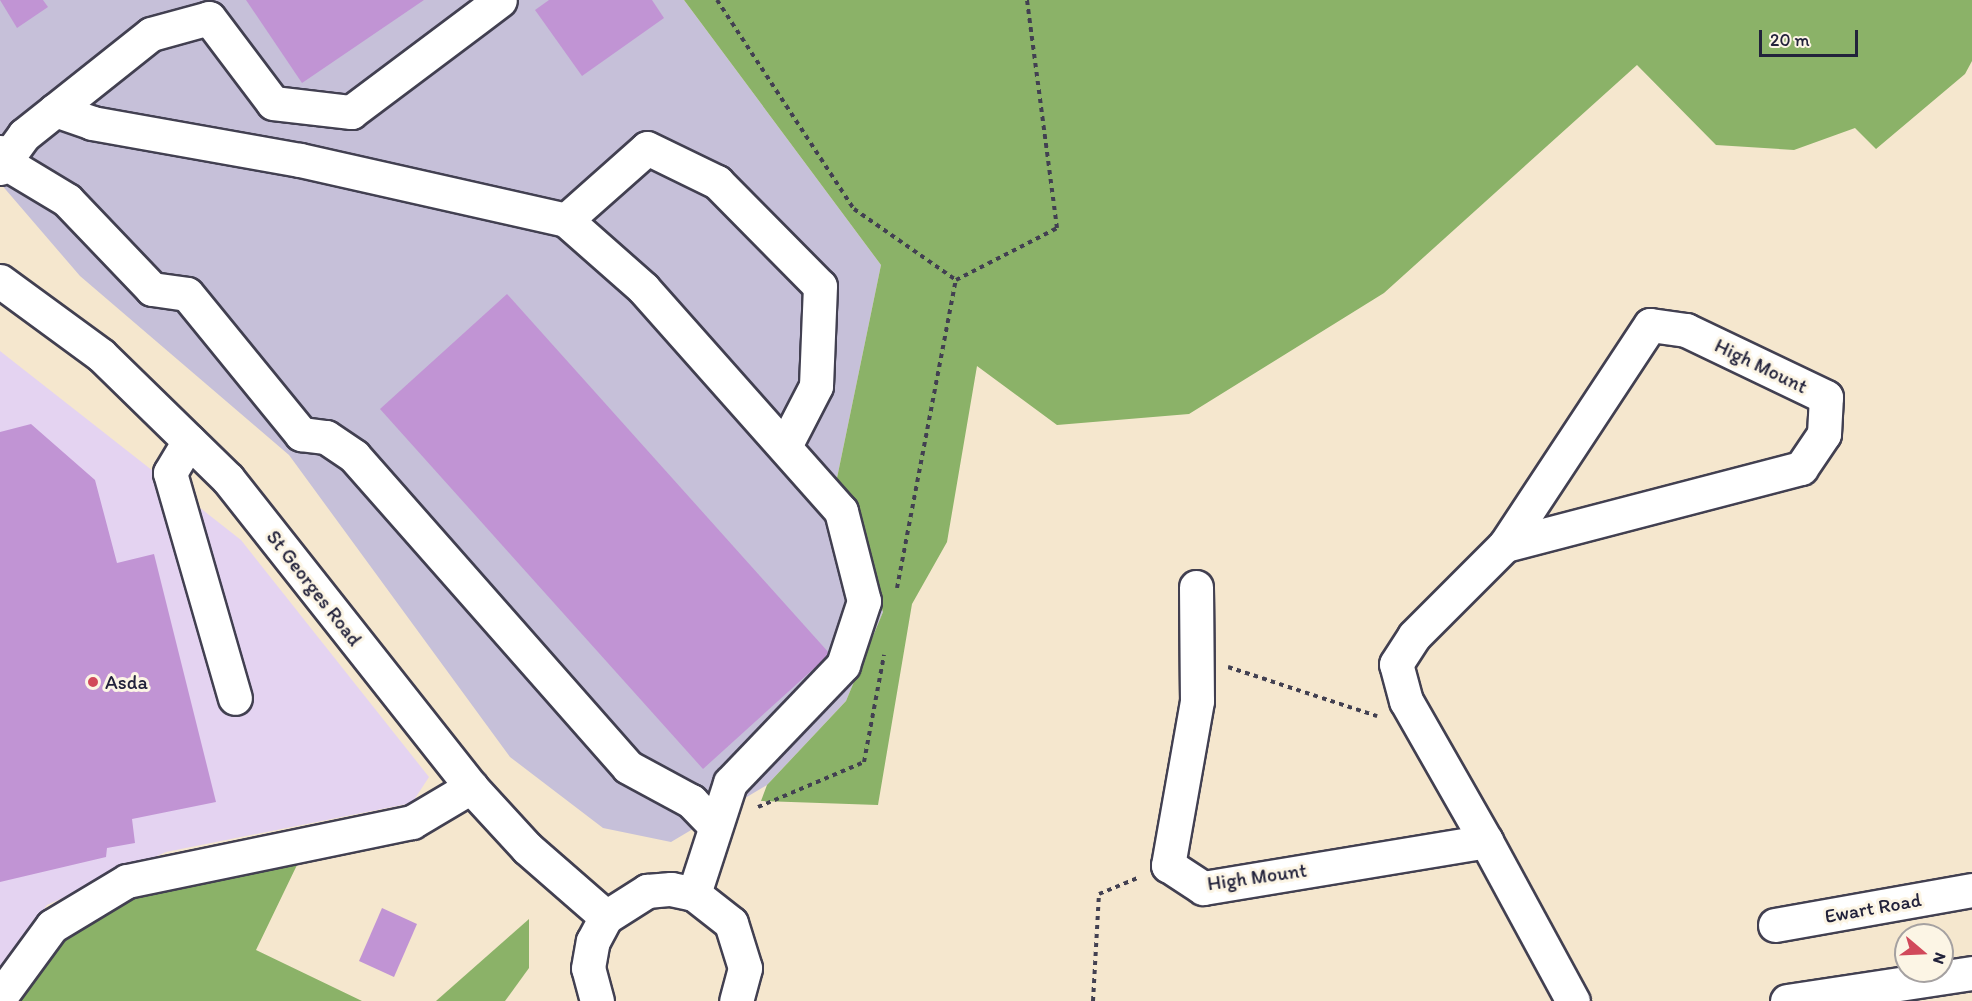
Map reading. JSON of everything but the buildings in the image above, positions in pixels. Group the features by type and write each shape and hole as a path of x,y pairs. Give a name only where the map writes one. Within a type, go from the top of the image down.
{"street":[{"path":"500,0 351,112 273,103 204,9 151,34 24,135 1,161 67,200 152,289 187,294 300,434 326,437 354,456 628,767 691,801 714,825"},
{"path":"55,110 93,123 300,160 566,220 643,288 842,511 864,601 843,665 730,783 714,825 694,894"},
{"path":"566,220 647,148 717,182 820,286 816,386 785,446"},
{"name":"St Georges Road","path":"0,281 100,355 228,479 471,787 527,848 606,917"},
{"name":"High Mount","path":"1505,546 1801,468 1824,434 1826,397 1686,330 1650,325 1505,546 1414,636 1396,664 1421,727 1573,1001"},
{"path":"189,441 170,473 235,698"},
{"path":"1168,865 1197,701 1196,587"},
{"path":"0,997 52,926 127,881 412,822 471,787"},
{"name":"High Mount","path":"1168,865 1203,888 1486,841"},
{"name":"Ewart Road","path":"1775,926 1972,890"},
{"path":"590,999 588,968 593,941 606,917 647,891 694,894 731,923 741,945 747,998"},
{"path":"1787,1001 1972,973"}],"path":[{"path":"717,0 854,209 956,280 1057,228 1026,0"},
{"path":"1197,666 1242,667 1421,727"},
{"path":"1093,1001 1099,894 1168,865"}],"shaded area":[{"path":"0,0 684,0 881,265 837,478 883,612 846,701 767,785 671,842 603,828 510,757 289,455 80,276 0,183"},
{"path":"0,351 241,540 429,777 412,803 166,852 47,905 0,972"}],"green space":[{"path":"684,0 1972,0 1972,61 1965,74 1876,149 1855,128 1794,150 1716,145 1637,65 1384,293 1189,414 1057,425 977,366 947,542 912,604 878,805 761,801 767,785 846,701 883,612 837,478 881,265"},
{"path":"297,865 256,950 362,1001 16,1001 34,969 103,907 161,885"},
{"path":"529,919 529,968 505,1001 436,1001"}],"place":[{"name":"Asda","path":"93,682"}]}
